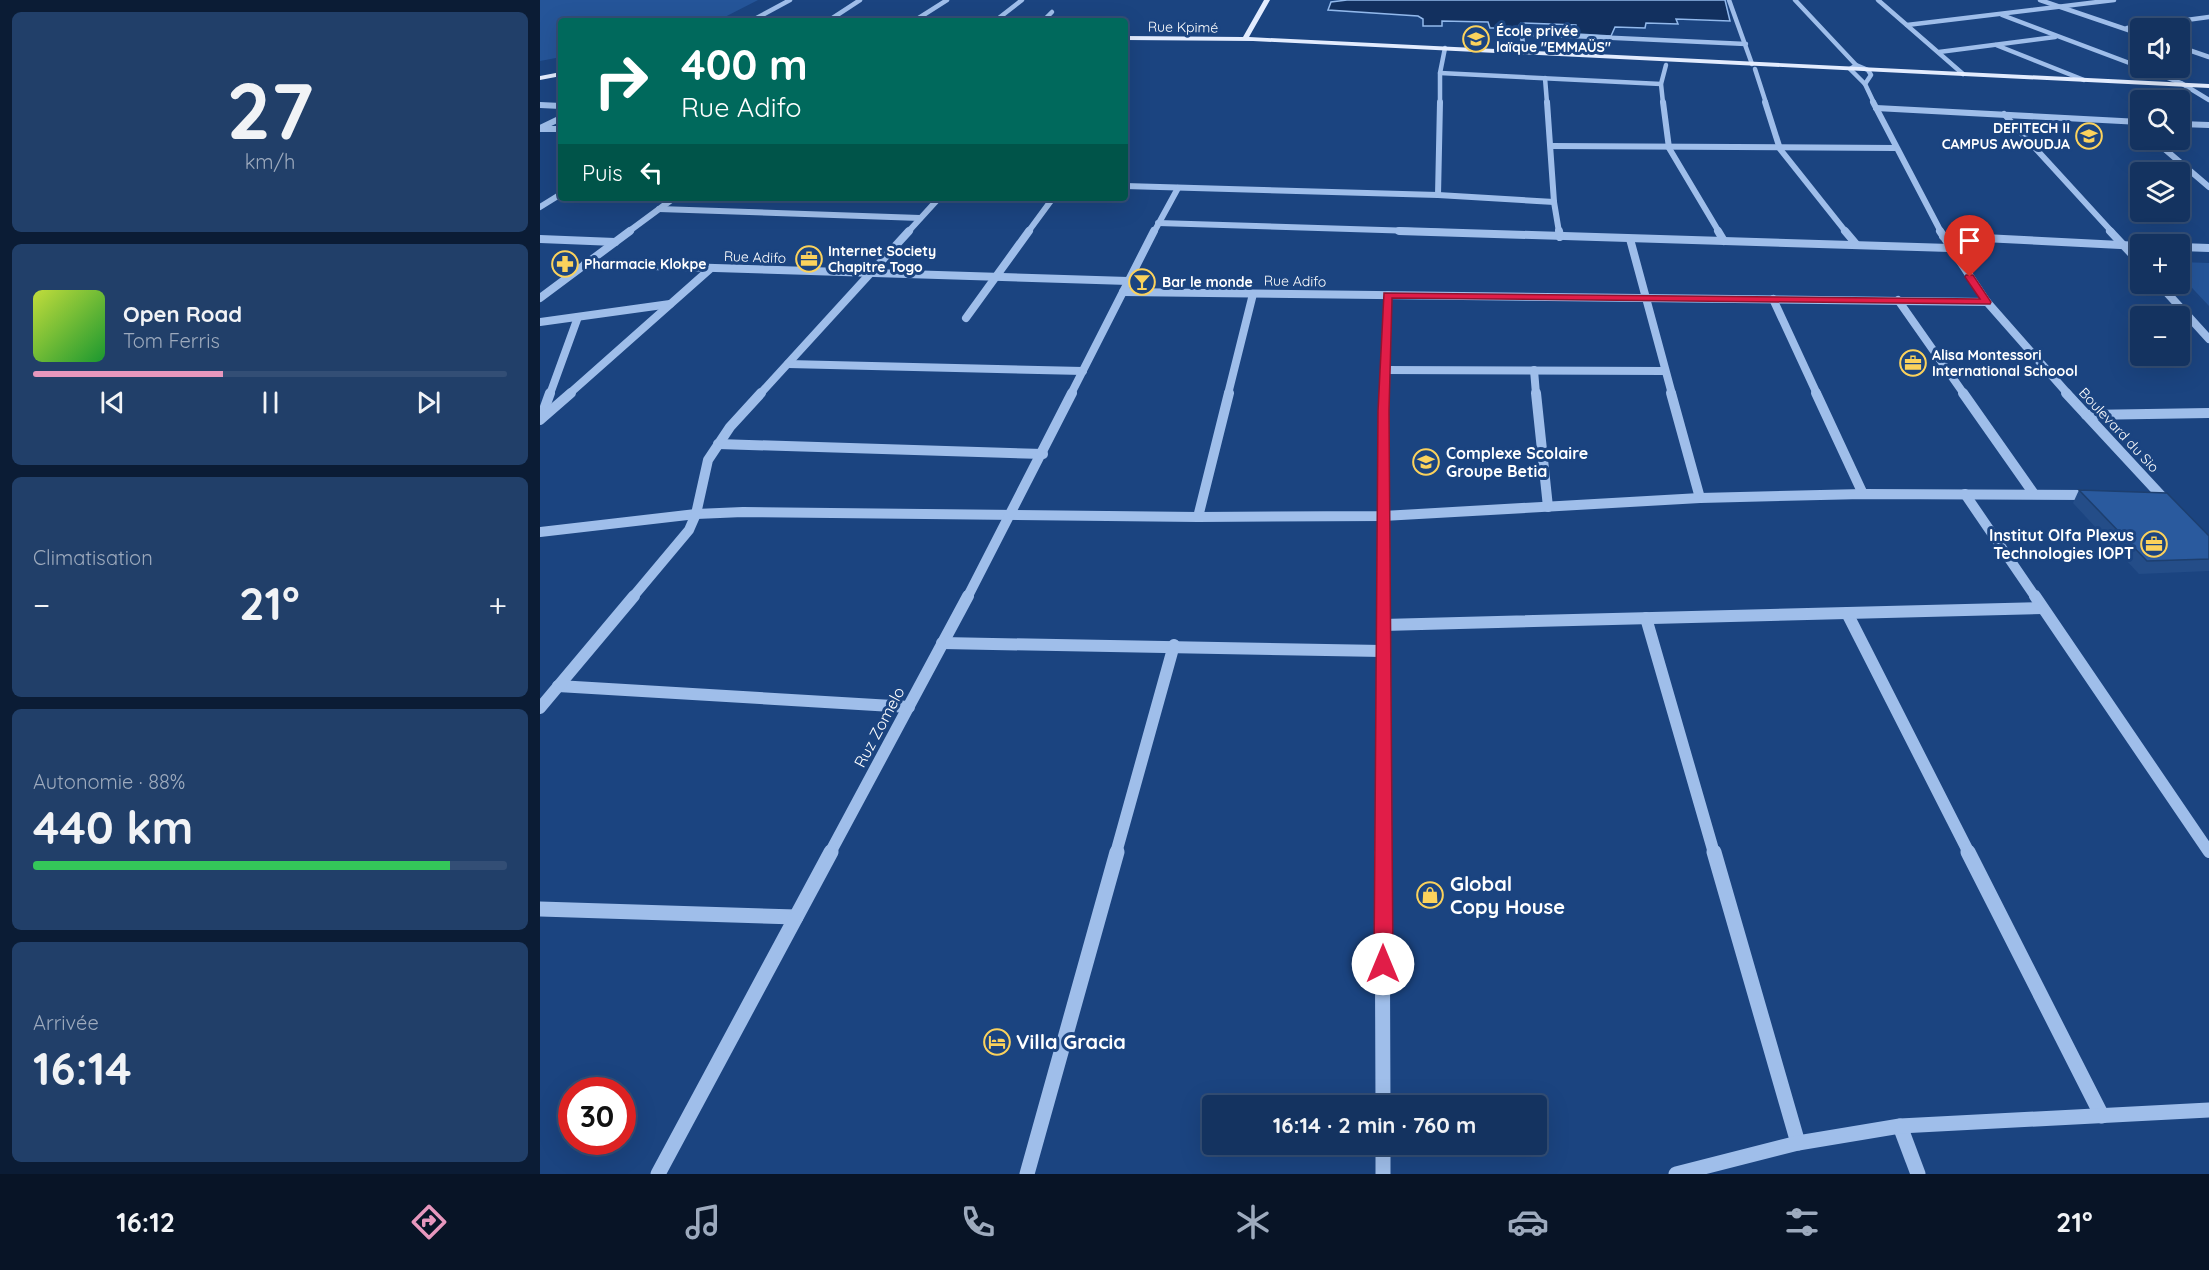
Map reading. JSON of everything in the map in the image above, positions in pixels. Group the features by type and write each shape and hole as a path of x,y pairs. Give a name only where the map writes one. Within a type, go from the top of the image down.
{"main road":[{"path":"1242,41 1267,0"},
{"path":"1258,42 1263,29"},
{"name":"Rue Kpimé","path":"1128,38 1242,41"},
{"path":"1128,44 1242,41 1524,52 1754,66"},
{"path":"1443,50 1666,65 1853,69 1869,73 2209,93"},
{"path":"540,72 558,69"},
{"path":"1869,73 1964,74 2209,86"},
{"path":"540,78 558,75"}],"street":[{"path":"757,18 790,0"},
{"path":"833,18 860,0"},
{"path":"919,18 947,0"},
{"path":"999,18 1022,0"},
{"path":"1729,0 1754,66 1779,149 1856,244"},
{"name":"Boulevard du Sio","path":"1796,0 1865,84 1895,148 1943,236 1987,302 2086,415 2177,512"},
{"path":"1878,0 1883,0"},
{"path":"1878,0 1964,74"},
{"path":"2040,0 2130,30"},
{"path":"1907,25 2114,0"},
{"path":"1046,18 1052,12"},
{"path":"1999,14 2130,63"},
{"path":"2124,28 2209,17"},
{"path":"1524,52 1521,36 1529,34 1746,44"},
{"path":"1939,52 2058,36"},
{"path":"1995,45 2084,80"},
{"path":"1438,195 1440,73 1443,50"},
{"path":"2190,50 2209,57"},
{"path":"2195,52 2209,50"},
{"path":"1666,65 1662,84 1669,148 1724,241"},
{"path":"1440,73 1662,84"},
{"path":"1865,84 1869,73"},
{"path":"1545,78 1552,146 1554,202 1560,237"},
{"path":"2168,78 2186,85 2209,100"},
{"path":"540,105 558,106"},
{"path":"1876,108 2130,121"},
{"path":"2004,114 2130,252"},
{"path":"540,128 558,119"},
{"path":"2190,124 2209,125"},
{"path":"540,128 558,129"},
{"path":"1552,146 1895,148"},
{"path":"2166,150 2209,187"},
{"path":"1128,186 1438,195 1554,202"},
{"name":"Ruz Zomelo","path":"658,1174 1012,513 1125,287 1178,188"},
{"path":"540,207 558,196"},
{"path":"540,298 670,201"},
{"path":"540,708 689,530 696,514 708,460 718,444 936,201"},
{"path":"966,318 1051,201"},
{"path":"659,209 920,218"},
{"path":"1158,223 1950,248"},
{"path":"1943,236 2130,245"},
{"path":"540,239 615,242"},
{"path":"1630,239 1700,498"},
{"path":"2190,247 2209,248"},
{"name":"Rue Adifo","path":"585,264 994,278 1253,294 1987,302"},
{"path":"540,420 710,269"},
{"path":"1198,517 1253,294"},
{"path":"2168,294 2209,339"},
{"path":"1383,1095 1382,651 1384,370 1388,296"},
{"path":"1773,298 1863,494"},
{"path":"1898,300 2034,494"},
{"path":"540,322 670,304"},
{"path":"540,420 578,317"},
{"path":"788,364 1083,371"},
{"path":"1384,370 1664,371"},
{"path":"1534,370 1548,507"},
{"path":"2086,415 2209,413"},
{"path":"718,444 1042,454"},
{"path":"540,532 696,514 1012,513 1198,517 1383,516 1700,498 1863,494 2103,495"},
{"path":"1965,494 2209,852"},
{"path":"2150,495 2161,496"},
{"path":"1383,625 2042,608"},
{"path":"1846,613 2102,1116"},
{"path":"1646,618 1798,1143"},
{"path":"942,643 1174,645 1382,651"},
{"path":"1028,1174 1174,645"},
{"path":"558,686 909,706"},
{"path":"540,909 795,917"},
{"path":"1676,1174 1798,1143 1900,1125 2209,1110"},
{"path":"1900,1125 1918,1174"},
{"path":"1383,1155 1383,1174"}],"shaded area":[{"path":"540,0 758,0 723,18 558,18 558,58 540,61"},
{"path":"1347,0 1725,0 1730,21 1676,19 1678,24 1646,23 1645,28 1615,27 1611,36 1577,34 1576,25 1521,23 1517,28 1490,28 1488,22 1442,21 1442,26 1423,26 1423,19 1418,16 1328,10 1331,2"},
{"path":"2190,262 2209,263 2209,306 2190,286"}],"building":[{"name":"Institut Olfa Plexus Technologies IOPT","path":"2079,490 2167,493 2209,536 2209,559 2147,561"}],"place":[{"name":"École privée laïque \"EMMAÜS\"","path":"1476,39"},
{"name":"DEFITECH II CAMPUS AWOUDJA","path":"2089,136"},
{"name":"Internet Society Chapitre Togo","path":"809,259"},
{"name":"Pharmacie Klokpe","path":"565,264"},
{"name":"Bar le monde","path":"1142,282"},
{"name":"Alisa Montessori International Schoool","path":"1913,363"},
{"name":"Complexe Scolaire Groupe Betia","path":"1426,462"},
{"name":"Institut Olfa Plexus Technologies IOPT","path":"2154,544"},
{"name":"Global Copy House","path":"1430,895"},
{"name":"Villa Gracia","path":"997,1042"}],"route":[{"path":"1383,964 1384,370 1388,296 1987,302 1970,277"}]}
